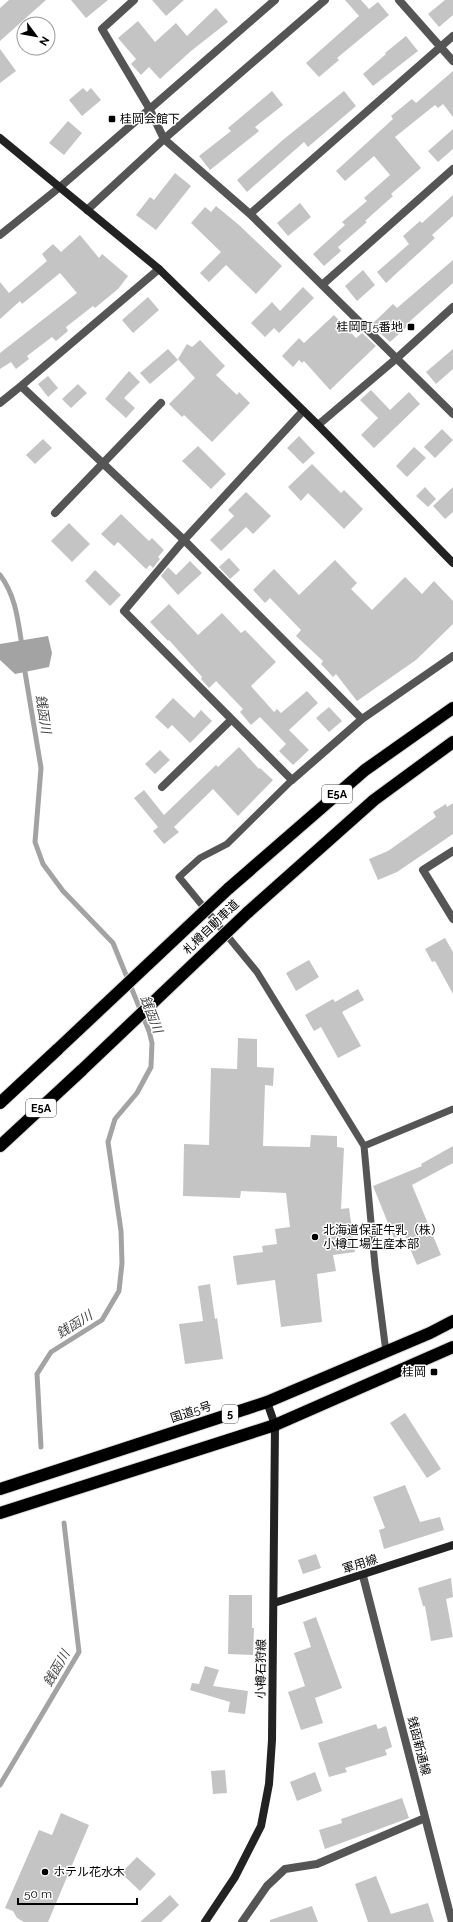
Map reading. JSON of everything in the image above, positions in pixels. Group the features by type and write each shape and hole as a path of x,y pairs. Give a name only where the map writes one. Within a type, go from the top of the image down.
{"highway":[{"name":"札樽自動車道","path":"0,1102 228,888 365,770 453,708"},
{"name":"札樽自動車道","path":"0,1146 247,913 374,800 453,742"},
{"name":"国道5号","path":"0,1489 267,1402 430,1333 453,1321"},
{"name":"5","path":"0,1513 275,1425 453,1347"}],"street":[{"path":"134,0 102,29 149,108 164,139 250,214 453,414"},
{"path":"0,235 60,186 275,0"},
{"path":"87,210 164,139 325,0"},
{"path":"399,0 453,61"},
{"path":"250,214 453,36"},
{"path":"0,138 159,269 318,425 453,563"},
{"path":"322,285 453,169"},
{"path":"0,403 159,269"},
{"path":"318,425 453,307"},
{"path":"21,386 184,540 362,719"},
{"path":"55,513 162,403"},
{"path":"303,411 184,540 124,611 292,780 362,719 453,656"},
{"path":"162,787 231,720"},
{"path":"453,851 423,870 453,919"},
{"name":"小樽石狩線","path":"205,1922 235,1877 260,1826 269,1784 272,1740 275,1425 267,1402"},
{"name":"軍用線","path":"274,1604 363,1576 453,1545"},
{"name":"銭函新通線","path":"363,1576 452,1922"},
{"path":"242,1922 267,1886 285,1869 318,1864 425,1818"}],"lane":[{"path":"292,780 227,844 200,858 179,877 257,972 364,1146 375,1266 386,1352"},
{"path":"364,1146 453,1109"}],"shaded area":[{"path":"48,636 52,653 49,667 15,674 0,660 0,644"}],"building":[{"path":"9,0 46,0 28,16 16,16 16,27 0,41 0,8"},
{"path":"71,0 108,0 86,18"},
{"path":"152,0 184,0 166,16"},
{"path":"345,0 361,0 369,9 378,2 389,15 337,58 339,60 319,77 306,63 359,16"},
{"path":"445,0 453,0 453,15 439,27 428,14"},
{"path":"216,8 228,22 191,51 160,79 149,67 141,75 131,64 136,59 118,38 138,21 155,42 176,23 187,36"},
{"path":"406,36 418,51 373,86 363,74"},
{"path":"0,49 16,71 0,83"},
{"path":"453,71 453,117 443,104 438,108 435,105 395,137 421,168 391,194 393,196 365,221 367,222 338,247 341,251 324,266 313,254 345,225 342,222 367,201 364,198 390,175 374,156 345,181 336,171 393,119 391,116 412,99 416,103"},
{"path":"83,88 87,92 91,88 101,100 82,116 69,100"},
{"path":"272,91 283,105 255,127 259,131 210,170 199,156 231,131 228,128"},
{"path":"344,91 356,106 308,147 304,142 247,192 237,180 284,139"},
{"path":"68,121 82,133 64,155 49,143"},
{"path":"453,129 453,149 438,162 428,151"},
{"path":"175,173 191,186 156,230 136,215 150,197 154,200"},
{"path":"453,195 453,216 432,235 435,238 386,283 377,272 409,244 403,236 420,221 422,223"},
{"path":"300,203 311,217 288,236 277,223"},
{"path":"216,206 239,225 282,266 256,294 226,265 209,282 200,273 221,252 191,223 205,207 211,212"},
{"path":"80,235 99,258 102,254 128,276 118,289 95,308 93,306 66,327 68,331 56,341 52,337 27,356 29,359 16,369 11,362 0,369 0,353 77,293 60,273 22,304 20,301 0,319 0,282 9,293 47,261 42,254 53,244 61,252"},
{"path":"453,260 453,283 409,322 411,323 390,342 371,325 393,304 397,308"},
{"path":"363,270 375,285 357,301 345,286"},
{"path":"303,287 314,298 279,333 274,328 265,337 251,323 272,302 280,311"},
{"path":"148,297 159,310 133,333 122,320"},
{"path":"334,315 356,338 362,333 376,346 330,390 304,361 302,363 299,360 293,367 282,356 299,338 304,343"},
{"path":"200,340 225,366 216,375 237,395 239,392 250,403 212,442 184,415 182,417 169,404 195,378 178,359 187,344 192,347"},
{"path":"168,349 178,360 150,384 140,373"},
{"path":"453,349 453,369 436,384 426,372"},
{"path":"129,371 140,382 124,398 135,408 126,418 105,399"},
{"path":"48,376 58,388 48,397 38,384"},
{"path":"78,384 87,393 71,408 62,399"},
{"path":"371,390 390,410 409,392 420,404 374,448 361,435 378,418 360,400"},
{"path":"442,429 453,440 435,458 424,447"},
{"path":"299,436 315,453 303,464 287,448"},
{"path":"43,439 52,448 35,464 26,455"},
{"path":"198,446 226,474 211,489 182,461"},
{"path":"414,447 426,458 407,477 396,466"},
{"path":"312,464 341,493 344,490 363,509 344,529 308,493 301,501 288,487"},
{"path":"425,487 436,499 428,507 416,496"},
{"path":"453,487 453,512 445,519 433,506"},
{"path":"246,492 271,516 253,534 246,527 221,551 210,540 234,516 228,510"},
{"path":"121,514 149,541 152,538 164,550 158,557 160,559 153,568 150,565 146,569 118,542 114,546 101,534"},
{"path":"69,523 90,544 72,562 51,541"},
{"path":"229,558 240,570 230,579 219,567"},
{"path":"335,560 357,583 351,589 372,610 405,577 422,594 434,581 453,601 453,624 416,660 357,701 336,674 333,677 321,664 323,661 296,636 301,630 270,598 265,603 253,590 274,569 299,595"},
{"path":"190,561 202,573 178,595 161,576 168,567 176,575"},
{"path":"95,570 121,595 110,606 85,581"},
{"path":"169,604 198,635 222,613 241,633 245,630 276,662 251,686 274,712 277,709 281,713 307,691 318,703 289,730 309,750 293,765 279,751 286,744 260,717 251,725 240,712 243,709 216,681 209,688 201,679 202,677 169,640 168,641 150,622"},
{"path":"173,698 194,718 201,710 212,721 190,743 172,725 168,729 155,717"},
{"path":"329,707 342,721 329,732 316,718"},
{"path":"239,747 259,769 260,768 273,780 238,816 213,789 174,827 179,832 164,844 153,831 158,827 134,798 144,790 164,815 216,765 218,767"},
{"path":"160,750 170,760 155,774 145,764"},
{"path":"453,803 453,834 397,872 378,880 369,859 388,851 436,817 433,812 446,804 447,807"},
{"path":"445,938 453,952 453,994 435,961 432,962 425,949"},
{"path":"309,960 319,977 296,991 286,973"},
{"path":"358,989 364,1000 342,1012 361,1046 338,1058 321,1027 314,1031 305,1015 333,999 335,1002"},
{"path":"238,1038 257,1039 257,1067 274,1068 273,1086 265,1085 263,1146 310,1147 311,1135 337,1136 337,1147 344,1148 341,1209 349,1208 355,1252 333,1255 336,1271 317,1274 322,1322 281,1327 275,1280 237,1285 233,1256 263,1252 262,1246 277,1244 275,1229 290,1227 286,1193 241,1191 240,1198 183,1196 184,1144 209,1145 211,1068 237,1069"},
{"path":"453,1146 453,1163 412,1185 441,1255 417,1265 404,1234 394,1238 373,1186 422,1166 421,1164"},
{"path":"210,1284 223,1359 185,1364 179,1324 203,1321 198,1286"},
{"path":"405,1413 441,1469 427,1478 390,1423"},
{"path":"405,1485 420,1522 440,1517 444,1530 384,1549 379,1530 385,1528 373,1497"},
{"path":"316,1554 321,1568 303,1574 298,1560"},
{"path":"451,1578 453,1597 446,1599 453,1637 431,1641 425,1606 423,1606 418,1588"},
{"path":"229,1595 252,1595 252,1628 254,1628 253,1655 228,1654"},
{"path":"316,1617 342,1688 315,1698 323,1723 301,1730 288,1692 305,1686 294,1653 311,1647 303,1622"},
{"path":"205,1666 219,1670 213,1686 248,1691 245,1714 228,1712 230,1702 190,1690 192,1683 199,1684"},
{"path":"376,1724 378,1729 386,1726 392,1747 385,1750 387,1755 345,1768 347,1772 329,1777 318,1743"},
{"path":"225,1770 227,1793 213,1794 211,1771"},
{"path":"315,1772 322,1791 297,1801 290,1782"},
{"path":"402,1798 409,1818 325,1849 319,1830 342,1823 341,1819"},
{"name":"ホテル花水木","path":"61,1813 89,1825 48,1922 24,1922 17,1918 13,1911 5,1908 39,1830 52,1835"},
{"path":"137,1857 156,1874 140,1891 121,1873"},
{"path":"376,1876 391,1914 428,1903 434,1922 368,1922 355,1884"},
{"path":"170,1895 179,1905 161,1922 140,1922"},
{"path":"312,1906 318,1922 270,1922 270,1920"}],"waterway":[{"name":"銭函川","path":"0,575 10,591 13,600 18,618 22,646"},
{"name":"銭函川","path":"24,666 41,768 35,842 43,864 63,891 113,943 149,1031 152,1043 151,1067 137,1093 115,1119 108,1142 121,1231 122,1263 119,1291 102,1320 51,1352 37,1374 41,1447"},
{"name":"銭函川","path":"0,1785 79,1652 64,1523"}],"place":[{"name":"桂岡会館下","path":"112,119"},
{"name":"桂岡町5番地","path":"411,327"},
{"name":"北海道保証牛乳（株） 小樽工場生産本部","path":"315,1237"},
{"name":"桂岡","path":"434,1372"},
{"name":"ホテル花水木","path":"45,1872"}]}
